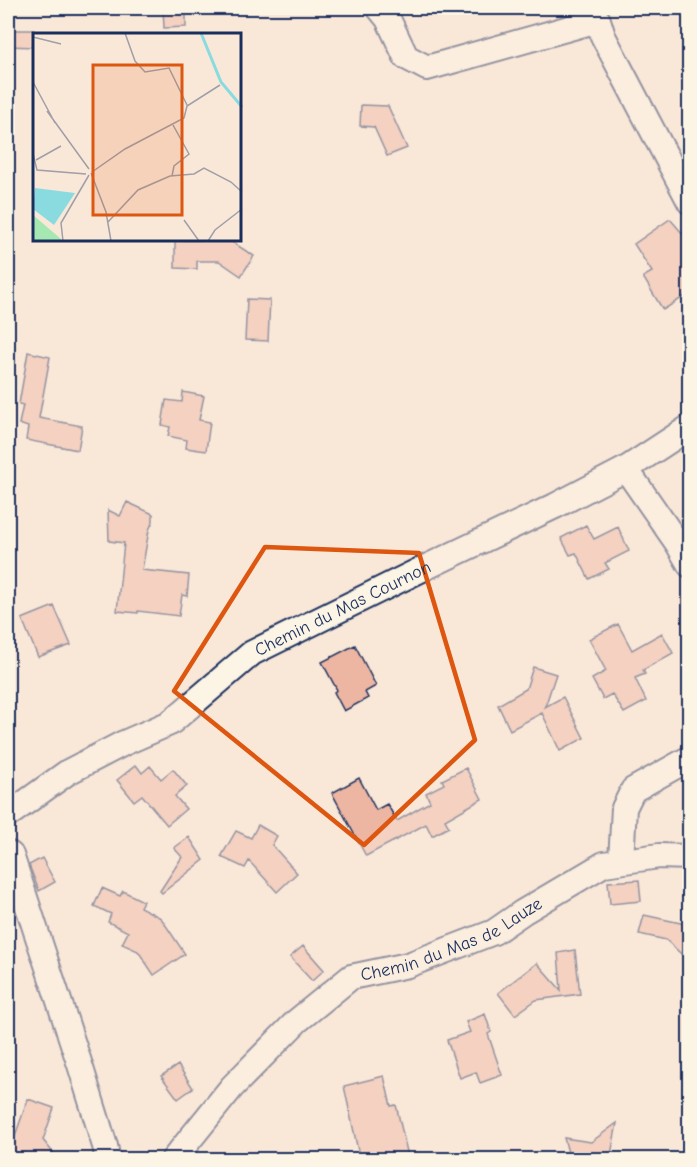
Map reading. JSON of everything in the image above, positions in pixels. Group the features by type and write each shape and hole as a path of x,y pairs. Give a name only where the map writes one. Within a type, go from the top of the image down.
{"street":[{"path":"379,8 388,19 406,57 427,68 598,20 603,36 690,202"},
{"name":"Chemin du Mas Cournon","path":"8,814 68,772 124,742 170,723 252,652 555,506 626,469 690,427"},
{"path":"626,469 690,565"},
{"path":"621,861 624,808 633,790 690,758"},
{"path":"8,853 12,855 108,1160"},
{"name":"Chemin du Mas de Lauze","path":"173,1160 232,1087 297,1021 351,977 408,965 494,932 604,864 659,856 690,857"}],"highlighted area":[{"path":"265,547 419,553 475,740 364,845 174,691"}],"building":[{"path":"163,8 186,8 186,27 164,28"},
{"path":"8,30 34,30 33,47 8,46"},
{"path":"361,105 388,106 407,148 387,156 374,127 360,126"},
{"path":"670,219 690,242 690,293 663,310 643,277 652,272 634,244"},
{"path":"175,242 232,242 254,256 241,276 219,261 197,261 197,269 175,268"},
{"path":"247,299 270,300 268,341 245,340"},
{"path":"28,352 50,357 39,418 82,426 78,450 26,440 28,427 19,424 23,405 19,404"},
{"path":"183,392 204,396 199,420 210,422 206,451 186,448 187,440 168,436 170,427 162,425 166,400 182,402"},
{"path":"127,502 153,514 142,570 189,575 187,596 182,595 179,616 117,611 124,543 109,541 108,510 120,516"},
{"path":"586,525 594,539 618,527 629,551 605,563 609,569 589,579 576,553 570,555 561,538"},
{"path":"54,606 71,645 38,657 22,619"},
{"path":"618,624 632,650 662,633 673,653 643,670 645,674 635,678 646,701 624,713 612,694 603,699 592,679 606,671 589,639"},
{"path":"355,645 376,686 365,692 368,698 344,711 334,692 337,690 322,662"},
{"path":"533,667 556,674 545,707 563,697 584,738 560,751 542,713 510,730 498,705 526,689"},
{"path":"136,765 142,773 150,766 161,779 173,769 187,786 175,796 186,809 167,825 142,795 134,801 117,780"},
{"path":"466,768 482,799 445,820 449,827 432,836 426,824 366,856 332,793 359,778 376,810 387,804 397,821 430,802 426,793 444,784 442,780"},
{"path":"258,825 277,836 272,845 297,873 277,892 249,861 245,868 221,857 236,831 251,838"},
{"path":"189,837 204,860 162,893 160,891 182,857 174,848"},
{"path":"42,858 55,882 39,891 29,865"},
{"path":"639,880 641,901 610,904 608,882"},
{"path":"102,888 120,896 123,891 143,901 140,907 161,918 185,954 154,975 138,951 122,944 128,932 108,922 111,914 94,906"},
{"path":"644,915 685,924 690,928 690,962 666,940 639,934"},
{"path":"303,946 324,970 312,981 290,957"},
{"path":"575,950 580,994 536,1000 515,1015 498,993 537,963 561,990 558,953"},
{"path":"485,1014 491,1032 488,1034 502,1075 480,1083 476,1072 460,1078 447,1040 470,1032 466,1022"},
{"path":"178,1065 193,1088 178,1099 161,1076"},
{"path":"384,1076 391,1106 396,1105 409,1160 360,1160 344,1086"},
{"path":"28,1099 54,1108 43,1140 59,1160 8,1160 8,1133 15,1136"},
{"path":"617,1123 610,1160 570,1160 564,1138 591,1142"}]}
